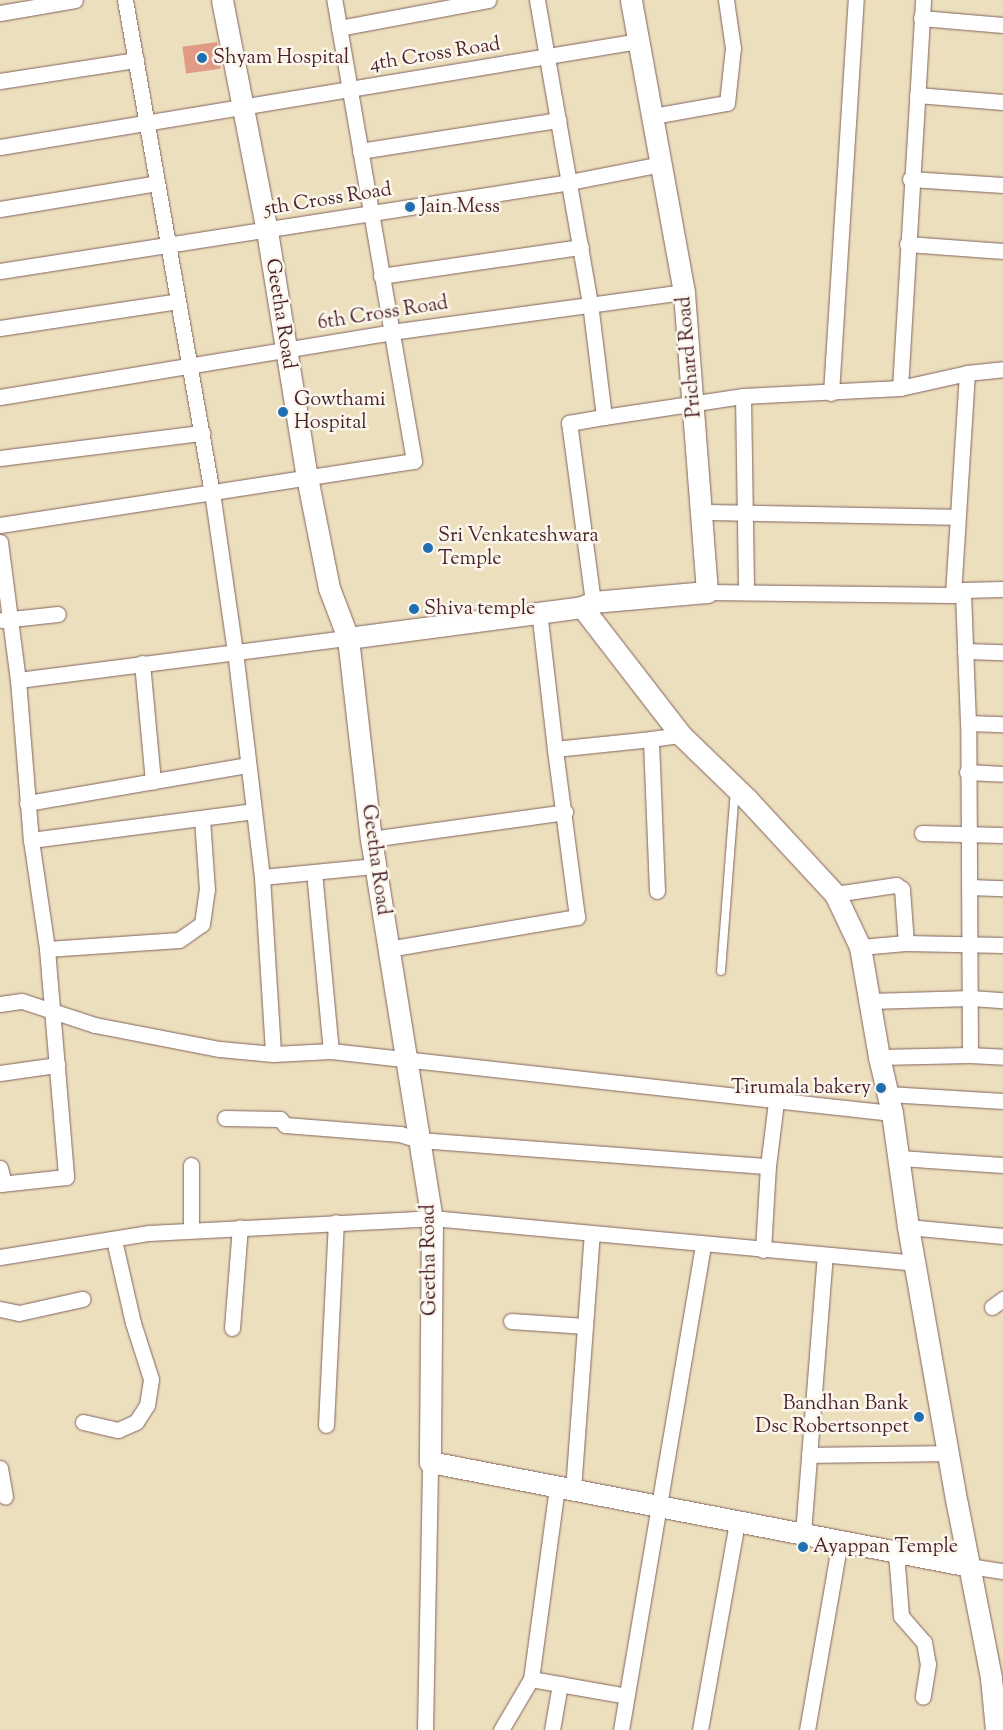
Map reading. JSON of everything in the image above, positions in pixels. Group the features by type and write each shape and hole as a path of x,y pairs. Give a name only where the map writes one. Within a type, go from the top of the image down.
{"street":[{"path":"0,13 75,0"},
{"path":"125,0 212,492 235,651 262,877 273,1054"},
{"name":"Geetha Road","path":"222,0 241,108 267,231 307,477 329,588 348,638 375,866 405,1061 432,1218 430,1462 424,1730"},
{"path":"0,526 414,461 334,0"},
{"path":"339,28 488,0"},
{"path":"538,0 590,303 604,417"},
{"name":"Prichard Road","path":"632,0 684,292 695,402 707,592"},
{"path":"654,116 727,103 734,48 726,0"},
{"path":"831,393 856,0"},
{"path":"900,388 910,180 923,0"},
{"path":"921,18 1003,25"},
{"name":"4th Cross Road","path":"0,147 639,41"},
{"path":"0,81 136,60"},
{"path":"917,95 1003,102"},
{"path":"360,151 559,120"},
{"name":"5th Cross Road","path":"0,271 168,244 267,231 570,182 662,164"},
{"path":"910,180 1003,185"},
{"path":"0,209 157,182"},
{"path":"907,244 1003,250"},
{"path":"381,276 581,247"},
{"name":"6th Cross Road","path":"0,397 391,332 590,303 684,292"},
{"path":"0,328 178,301"},
{"path":"996,1730 991,1678 948,1453 916,1263 908,1228 900,1158 879,1057 860,947 835,894 735,788 681,735 588,604 569,423 695,402 744,396 900,388 967,373 1003,369"},
{"path":"967,373 956,517 958,592 965,651 968,722 970,1055"},
{"path":"744,396 746,592"},
{"path":"0,458 202,433"},
{"path":"703,512 956,517"},
{"path":"0,542 5,619 18,680 27,803 47,949 66,1177 2,1184 0,1168"},
{"path":"18,680 348,638 588,604 707,592 958,592 1003,589"},
{"path":"388,949 577,917 565,812 555,749 540,612"},
{"path":"5,619 58,614"},
{"path":"965,651 1003,652"},
{"path":"142,663 153,781"},
{"path":"968,722 1003,724"},
{"path":"555,749 681,735"},
{"path":"651,739 657,891"},
{"path":"27,803 248,765"},
{"path":"967,772 1003,774"},
{"path":"31,840 254,811"},
{"path":"372,839 565,812"},
{"path":"47,949 178,940 202,924 207,890 202,818"},
{"path":"922,833 1003,835"},
{"path":"262,877 375,866"},
{"path":"314,872 331,1051"},
{"path":"835,894 896,885 902,889 906,943"},
{"path":"969,887 1003,888"},
{"path":"860,947 906,943 1003,945"},
{"path":"870,1002 970,998 1003,1000"},
{"path":"0,1004 22,1001 52,1014 182,1044 273,1054 331,1051 405,1061 776,1102 890,1104 1003,1101"},
{"path":"879,1057 970,1055 1003,1057"},
{"path":"0,1073 57,1065"},
{"path":"763,1250 768,1166 776,1102"},
{"path":"225,1118 280,1119 285,1125 400,1134 419,1140 768,1166"},
{"path":"900,1158 1003,1165"},
{"path":"191,1230 192,1165"},
{"path":"0,1257 149,1233 432,1218 703,1245 916,1263"},
{"path":"326,1425 336,1222"},
{"path":"232,1328 240,1227"},
{"path":"908,1228 1003,1236"},
{"path":"502,1730 531,1679 565,1488 585,1326 592,1234"},
{"path":"83,1422 118,1430 136,1422 148,1405 151,1379 133,1323 114,1240"},
{"path":"621,1730 703,1245"},
{"path":"803,1534 825,1255"},
{"path":"0,1309 19,1313 82,1299"},
{"path":"511,1321 585,1326"},
{"path":"809,1455 948,1453"},
{"path":"430,1462 737,1522 1003,1571"},
{"path":"0,1468 5,1497"},
{"path":"700,1730 737,1522"},
{"path":"807,1730 840,1541"},
{"path":"896,1552 901,1616 924,1642 928,1664 923,1697"},
{"path":"531,1679 626,1696"},
{"path":"552,1730 560,1684"}],"lane":[{"path":"721,971 735,788"}],"building":[{"name":"Shyam Hospital","path":"217,42 221,69 186,74 182,47"}],"place":[{"name":"Shyam Hospital","path":"202,58"},
{"name":"Jain Mess","path":"410,207"},
{"name":"Gowthami Hospital","path":"283,412"},
{"name":"Sri Venkateshwara Temple","path":"428,548"},
{"name":"Shiva temple","path":"414,609"},
{"name":"Tirumala bakery","path":"881,1088"},
{"name":"Bandhan Bank Dsc Robertsonpet","path":"919,1417"},
{"name":"Ayappan Temple","path":"803,1547"}]}
